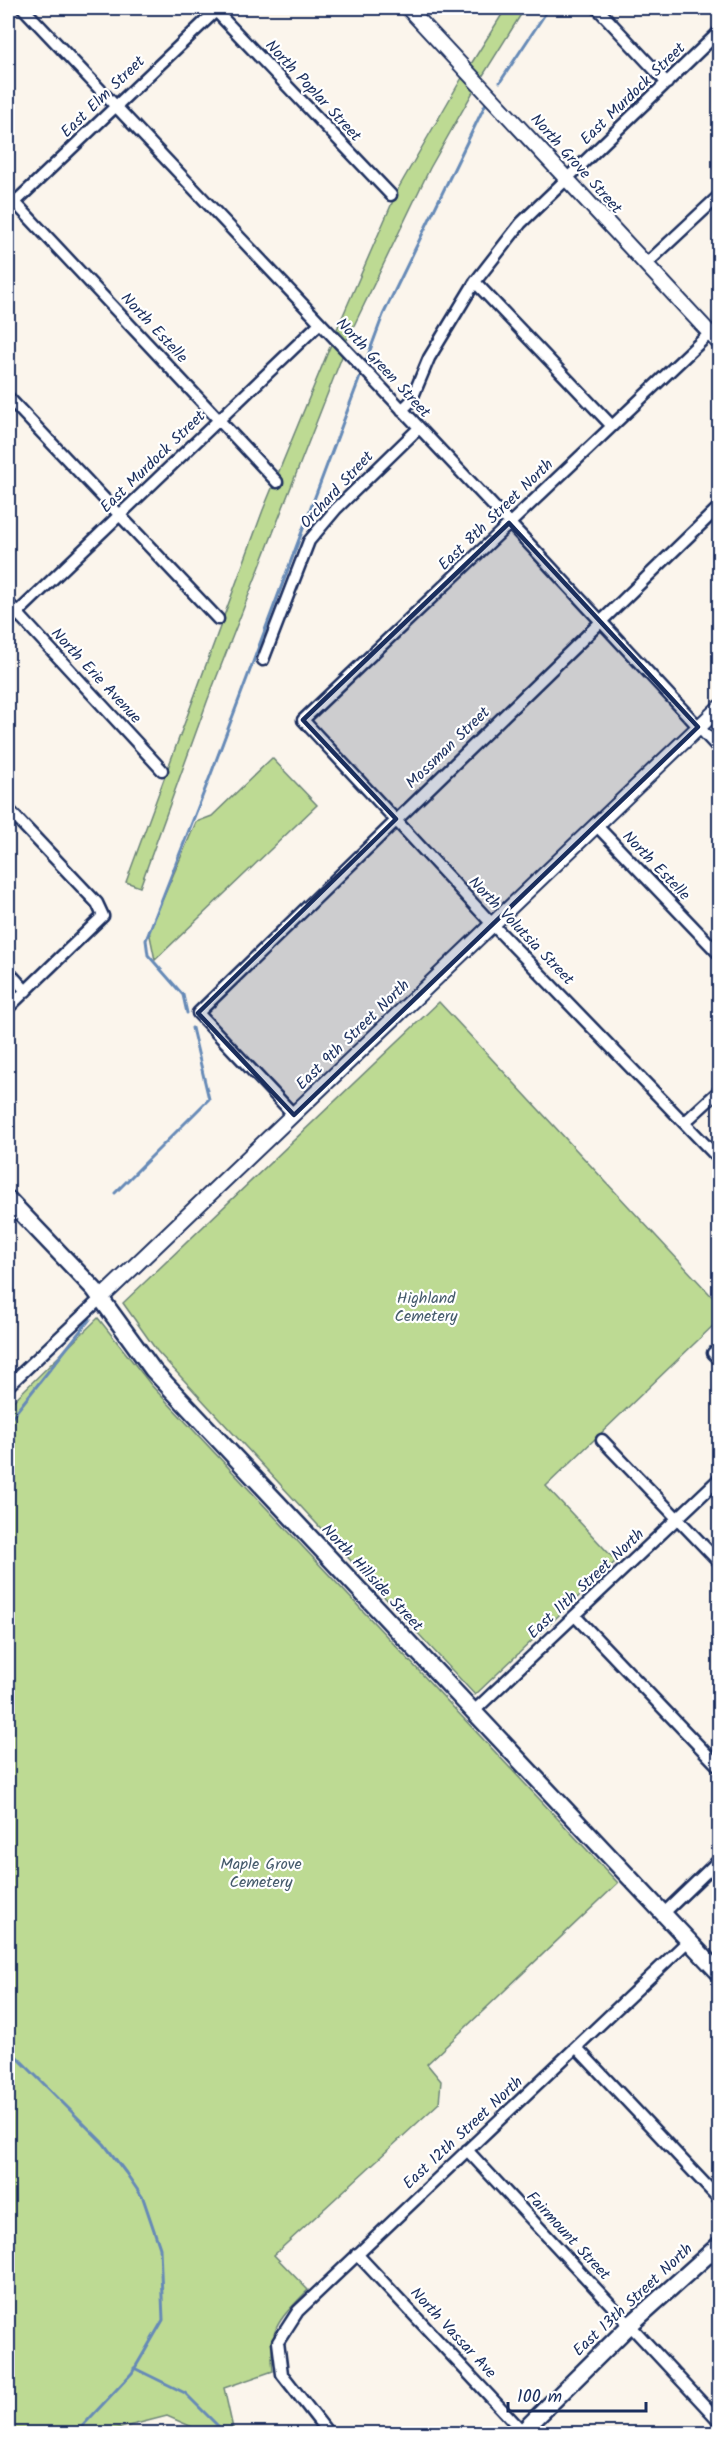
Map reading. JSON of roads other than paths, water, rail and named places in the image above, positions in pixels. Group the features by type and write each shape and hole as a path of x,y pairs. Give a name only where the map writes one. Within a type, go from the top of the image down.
{"main road":[{"name":"North Hillside Street","path":"8,1199 101,1298 153,1370 720,1974"},
{"name":"East 13th Street North","path":"522,2433 631,2324 720,2244"}],"street":[{"name":"North Green Street","path":"23,8 510,523 720,750"},
{"name":"North Grove Street","path":"408,8 715,338"},
{"path":"597,8 667,83"},
{"name":"East Elm Street","path":"10,202 116,106 216,9"},
{"name":"North Poplar Street","path":"216,9 391,195"},
{"name":"East Murdock Street","path":"402,410 411,400 429,358 475,282 521,223 720,31"},
{"path":"645,265 720,195"},
{"name":"North Estelle","path":"10,202 277,482"},
{"path":"475,282 612,426"},
{"name":"East Murdock Street","path":"8,622 320,323"},
{"name":"East 8th Street North","path":"303,720 612,426 715,338"},
{"path":"8,397 218,620"},
{"name":"Orchard Street","path":"266,655 309,541 336,509 418,428"},
{"name":"Mossman Street","path":"294,1115 198,1013 720,506"},
{"name":"North Erie Avenue","path":"8,603 162,770"},
{"name":"East 9th Street North","path":"8,1386 720,707"},
{"name":"North Volutsia Street","path":"303,720 492,924 720,1160"},
{"path":"8,809 97,903 104,916 8,1008"},
{"name":"North Estelle","path":"596,825 720,955"},
{"path":"8,971 26,991"},
{"path":"684,1123 720,1090"},
{"path":"602,1440 720,1563"},
{"name":"East 11th Street North","path":"473,1712 720,1478"},
{"path":"575,1616 720,1768"},
{"path":"663,1914 720,1859"},
{"name":"East 12th Street North","path":"329,2433 282,2374 278,2342 298,2312 357,2253 688,1941"},
{"path":"577,2048 720,2200"},
{"name":"Fairmount Street","path":"467,2150 720,2422"},
{"name":"North Vassar Ave","path":"357,2253 522,2433"}],"waterway":[{"path":"500,82 549,8"},
{"path":"366,361 383,315 486,103"},
{"path":"187,1013 183,995 148,955 146,940 360,377"},
{"path":"115,1193 209,1099 192,1028"},
{"path":"8,1422 90,1319"},
{"path":"8,2048 104,2144 143,2198 160,2248 163,2320 132,2373 75,2434"},
{"path":"134,2368 185,2393 226,2434"}],"park label":[{"name":"Highland Cemetery","path":"426,1307"},
{"name":"Maple Grove Cemetery","path":"261,1873"}]}
